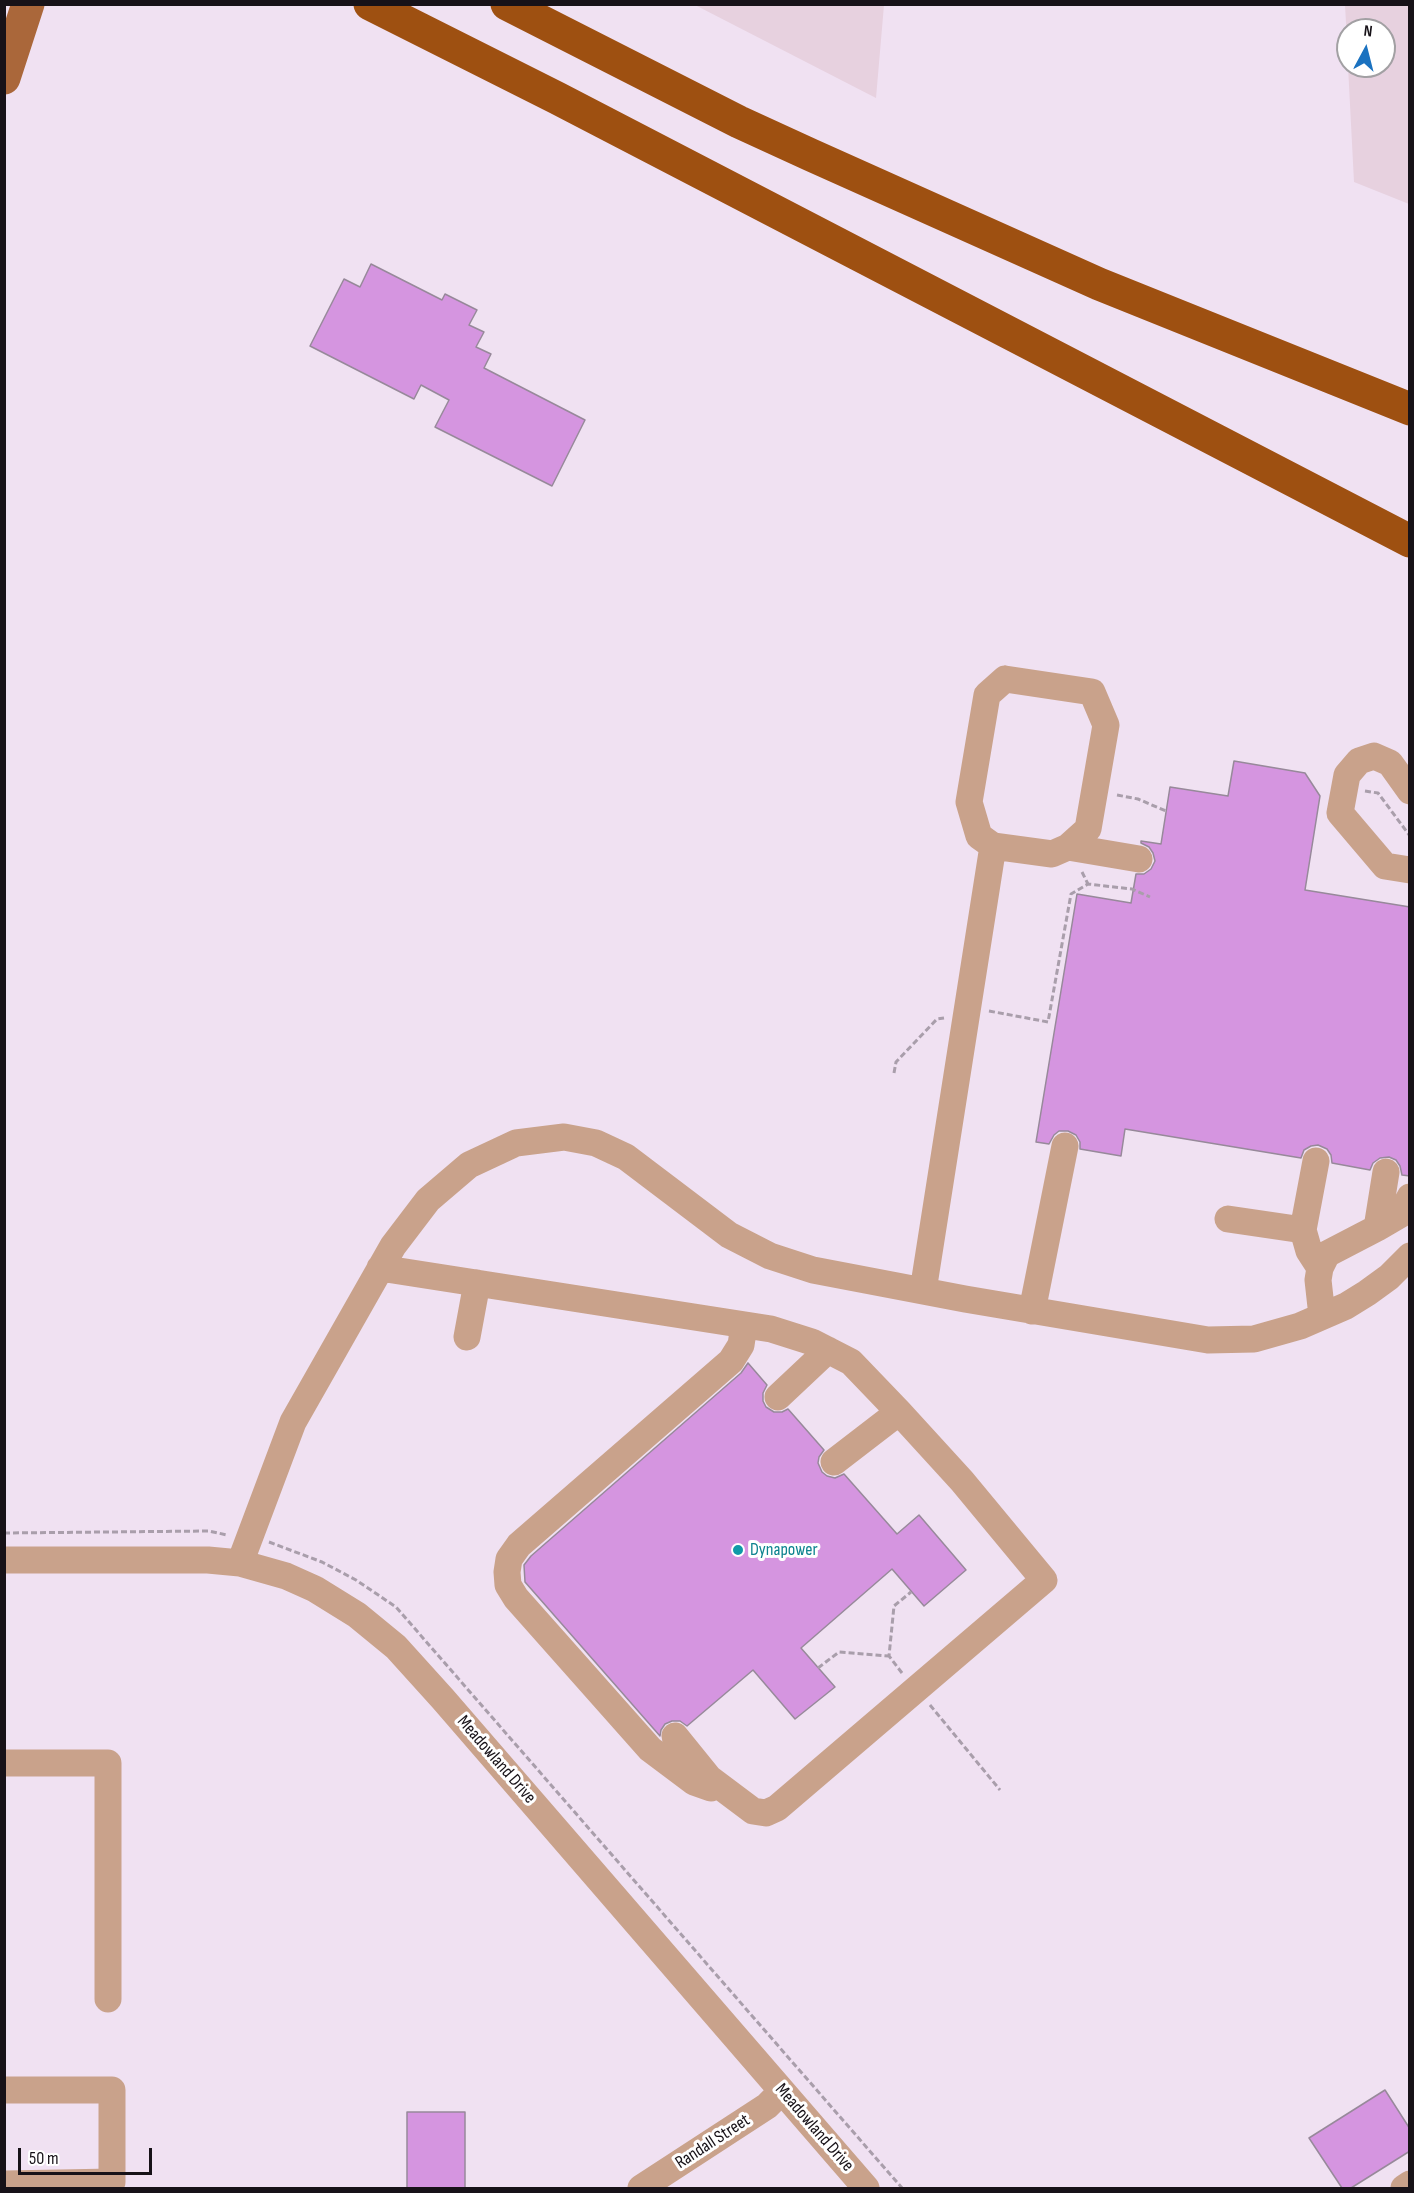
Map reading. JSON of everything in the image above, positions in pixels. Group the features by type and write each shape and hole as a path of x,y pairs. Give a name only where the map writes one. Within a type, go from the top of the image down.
{"highway":[{"path":"370,4 557,98 1410,541"},
{"path":"507,4 729,117 822,160 1099,284 1410,409"}],"main road":[{"path":"4,78 28,4"}],"street":[{"path":"1005,679 1092,692 1106,725 1088,829 1068,847 1053,854 993,846 980,836 969,802 987,695 1005,679"},
{"path":"1410,791 1390,763 1374,756 1359,761 1347,776 1340,813 1385,866 1410,870"},
{"path":"923,1291 993,846"},
{"path":"1068,847 1139,859"},
{"path":"240,1563 293,1422 393,1246 428,1200 469,1165 516,1143 564,1137 596,1143 626,1157 729,1235 770,1256 813,1270 1032,1311 1208,1340 1254,1339 1300,1326 1346,1306 1367,1293 1389,1277 1410,1256"},
{"path":"1032,1311 1065,1146"},
{"path":"1316,1161 1303,1230 1309,1251 1320,1268"},
{"path":"1377,1228 1386,1172"},
{"path":"1322,1316 1318,1280 1320,1268 1327,1254 1401,1214 1410,1197"},
{"path":"1228,1219 1303,1230"},
{"path":"380,1268 771,1329 812,1342 851,1362 962,1481 1044,1580 777,1808 766,1813 753,1810 709,1778 675,1736"},
{"path":"467,1337 477,1283"},
{"path":"730,1793 694,1782 650,1749 516,1598 508,1585 507,1572 509,1558 519,1545 731,1361 741,1345 744,1325"},
{"path":"778,1397 828,1350"},
{"path":"834,1462 898,1412"},
{"name":"Meadowland Drive","path":"4,1560 207,1560 240,1563 286,1576 315,1589 357,1615 396,1647 866,2188"},
{"path":"4,1763 108,1763 108,1999"},
{"path":"4,2090 112,2090 112,2182 6,2184"},
{"name":"Randall Street","path":"641,2188 767,2106 782,2091"},
{"path":"1404,2188 1410,2184"}],"path":[{"path":"1094,792 1138,799 1166,810"},
{"path":"1378,793 1410,836"},
{"path":"894,1073 896,1062 937,1019 990,1011 1048,1022 1071,894 1088,884 1132,889 1150,897"},
{"path":"818,1668 839,1652 889,1656"}],"shaded area":[{"path":"695,5 884,5 876,98"},
{"path":"1345,5 1409,5 1409,204 1354,182 1349,78 1396,78 1396,18 1346,18"}],"building":[{"path":"371,264 442,300 445,294 477,310 469,325 484,332 476,347 491,354 484,368 585,420 552,486 435,427 449,400 421,385 414,399 310,346 344,279 360,287"},
{"path":"1234,761 1305,773 1320,796 1305,890 1410,907 1410,1176 1402,1175 1396,1160 1389,1157 1380,1158 1373,1163 1370,1170 1332,1163 1327,1149 1318,1145 1304,1150 1301,1158 1125,1129 1121,1156 1080,1149 1080,1142 1076,1135 1068,1131 1059,1131 1049,1144 1036,1142 1077,894 1131,903 1136,874 1144,874 1151,869 1155,861 1149,847 1141,841 1161,844 1170,787 1228,796"},
{"name":"Dynapower","path":"748,1363 767,1385 763,1393 766,1407 774,1412 788,1409 824,1450 818,1463 822,1472 835,1478 844,1474 897,1534 919,1515 966,1570 924,1606 892,1569 801,1648 835,1687 795,1719 753,1670 687,1726 680,1721 672,1721 665,1724 660,1736 525,1582 524,1565 531,1556 741,1373"},
{"path":"1385,2090 1410,2129 1410,2151 1351,2188 1342,2188 1309,2138"},
{"path":"407,2112 465,2112 465,2188 407,2188"}],"place":[{"name":"Dynapower","path":"738,1550"}]}
